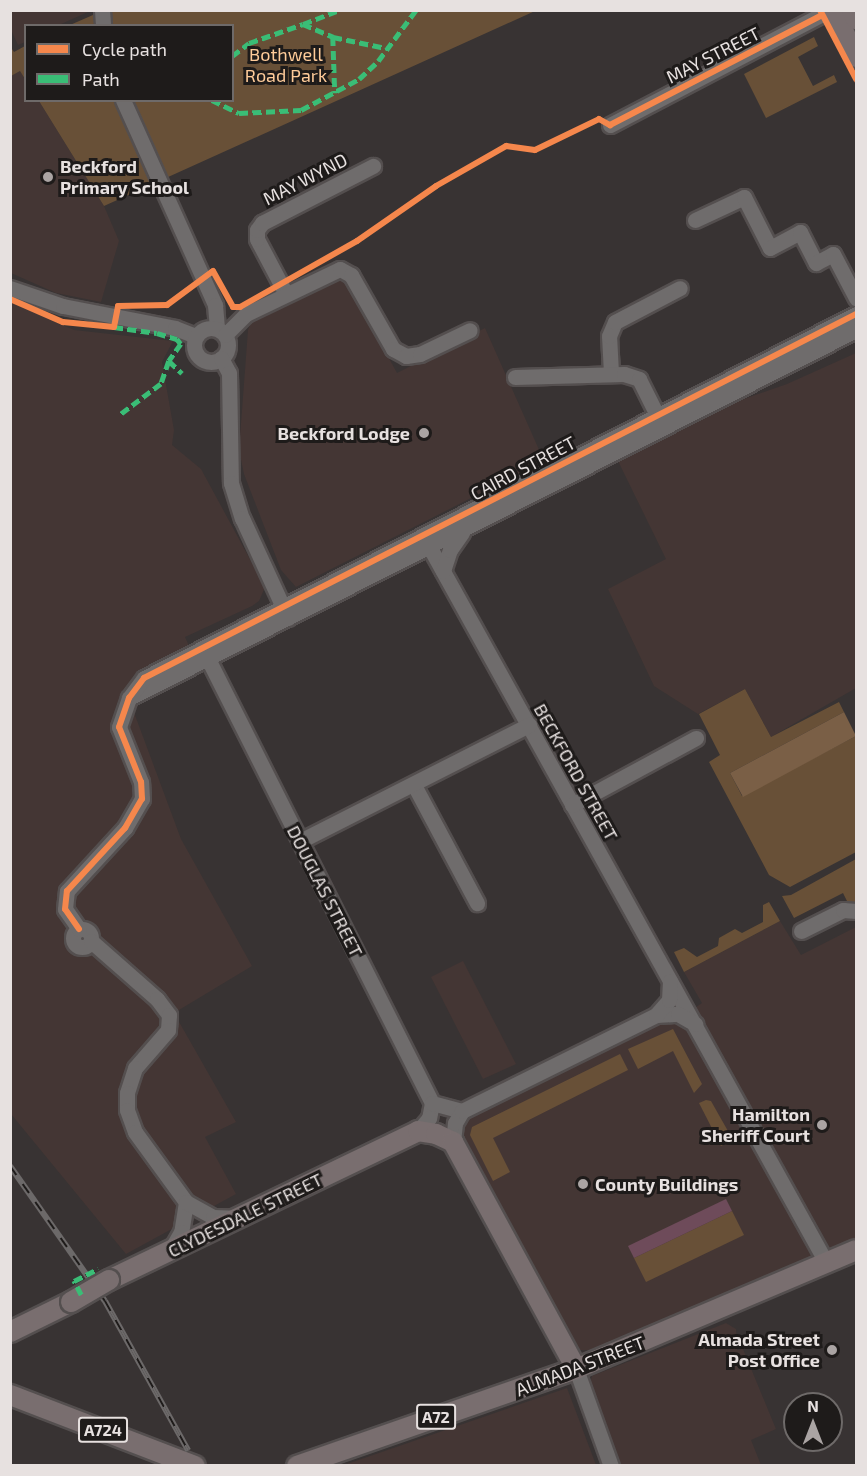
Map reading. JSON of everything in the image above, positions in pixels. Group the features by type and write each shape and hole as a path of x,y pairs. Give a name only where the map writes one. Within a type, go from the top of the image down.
{"main road":[{"path":"831,10 856,57"},
{"path":"852,10 856,19"},
{"path":"418,1131 453,1142 576,1369"},
{"name":"CLYDESDALE STREET","path":"10,1332 71,1302 109,1280 418,1131"},
{"name":"ALMADA STREET","path":"297,1466 576,1369 856,1250"},
{"name":"A724","path":"10,1395 195,1466"}],"street":[{"name":"MAY STREET","path":"610,125 831,10"},
{"path":"124,102 216,305 221,332 228,349 221,358 213,362 201,358 195,348 196,336 205,329 221,332 246,314 334,271 347,272 393,350 406,356 420,354 470,330"},
{"name":"MAY WYND","path":"286,294 257,239 257,230 262,223 373,166"},
{"path":"695,220 744,197 770,248 800,232 816,263 834,254 856,298"},
{"path":"10,288 63,306 175,328 196,336"},
{"path":"611,373 609,336 615,322 680,288"},
{"name":"CAIRD STREET","path":"186,1202 135,1132 127,1110 128,1082 135,1068 168,1030 169,1015 122,966 91,941 90,932 79,929 65,909 66,891 125,828 142,799 141,782 120,735 122,714 129,698 427,542 657,414 856,314"},
{"name":"CAIRD STREET","path":"427,542 464,531 856,330"},
{"path":"221,358 229,372 231,483 242,518 287,615"},
{"path":"515,376 611,373 639,379 663,429"},
{"path":"443,571 450,550 464,531"},
{"name":"BECKFORD STREET","path":"427,542 670,981 697,1024 827,1264"},
{"name":"DOUGLAS STREET","path":"207,656 432,1103"},
{"path":"300,841 529,725"},
{"path":"572,805 696,738"},
{"path":"414,785 477,903"},
{"path":"801,931 843,910 856,911"},
{"path":"453,1142 455,1123 462,1111 656,1015 669,1000 670,981"},
{"path":"656,1015 678,1014 697,1024"},
{"path":"418,1131 429,1118 432,1103 462,1111"},
{"path":"169,1253 181,1232 186,1202 213,1217 240,1218"},
{"path":"576,1369 611,1466"}],"shaded area":[{"path":"11,10 90,10 61,24 24,24 24,42 18,45 11,30"},
{"name":"Beckford Primary School","path":"20,71 24,77 24,102 40,102 104,206 119,241 101,302 56,293 11,273 10,76"},
{"path":"345,277 397,373 485,328 544,461 296,587 281,570 244,474 239,450 248,330 251,323"},
{"path":"10,302 74,330 173,341 162,362 174,430 172,445 201,469 265,587 259,601 252,606 185,637 201,672 129,699 181,839 252,966 174,1013 236,1122 205,1137 236,1194 126,1254 11,1114"},
{"path":"856,353 856,688 771,737 745,689 698,714 654,686 608,589 666,559 618,461 732,403 787,384"},
{"path":"844,712 856,736 743,797 730,773"},
{"path":"780,921 801,955 856,927 856,1239 593,1350 577,1350 569,1342 463,1137 463,1125 471,1116 668,1020 676,1021 702,1003 684,972"},
{"path":"463,961 516,1064 483,1079 431,977"},
{"path":"726,1199 732,1211 634,1258 628,1246"},
{"path":"726,1323 736,1329 737,1350 743,1349 776,1429 751,1440 761,1465 620,1465 590,1384 592,1376"},
{"path":"567,1388 596,1465 344,1465"}],"green space":[{"name":"Bothwell Road Park","path":"93,11 535,11 104,206 40,102 234,102 234,24 72,24 93,15"},
{"path":"814,37 818,46 798,57 813,86 834,75 837,82 766,118 744,74"},
{"path":"10,46 14,52 24,47 24,77 20,71 11,76"},
{"path":"745,689 771,737 839,702 844,712 730,773 742,796 856,736 856,852 790,887 769,875 709,762 720,755 699,714"},
{"path":"856,859 856,906 849,905 843,893 794,918 782,896 791,895"},
{"path":"769,902 780,921 684,972 674,952 684,948 697,957 718,946 719,938 735,929 742,933 763,922 763,905"},
{"path":"673,1029 702,1084 694,1093 673,1051 638,1069 628,1049"},
{"path":"620,1054 628,1070 493,1138 510,1172 493,1181 470,1135 472,1127"},
{"path":"706,1100 711,1101 733,1140 721,1146 699,1103"},
{"path":"732,1211 744,1235 646,1282 634,1258"}],"railway":[{"path":"10,1166 105,1301 188,1450"}],"marked path":[{"path":"303,24 339,10"},
{"path":"216,102 239,113 301,110 359,79 378,61 416,10"},
{"path":"234,54 249,43 303,24 333,37 386,48"},
{"path":"333,37 335,93"},
{"path":"114,327 157,333 177,339 181,344 169,361 161,384 120,415"},
{"path":"169,361 182,373"},
{"path":"81,1295 74,1281 98,1269"}],"cycle path":[{"path":"820,10 856,79"},
{"path":"10,299 63,322 114,327 118,306 167,305 213,271 233,307 240,307 357,241 436,186 506,146 535,150 599,119 610,125 822,15"},
{"path":"79,929 65,909 67,891 125,828 142,799 141,782 119,727 129,698 144,678 856,314"}],"place":[{"name":"Beckford Primary School","path":"48,177"},
{"name":"Beckford Lodge","path":"424,433"},
{"name":"Hamilton Sheriff Court","path":"822,1125"},
{"name":"County Buildings","path":"583,1184"},
{"name":"Almada Street Post Office","path":"832,1350"}]}
